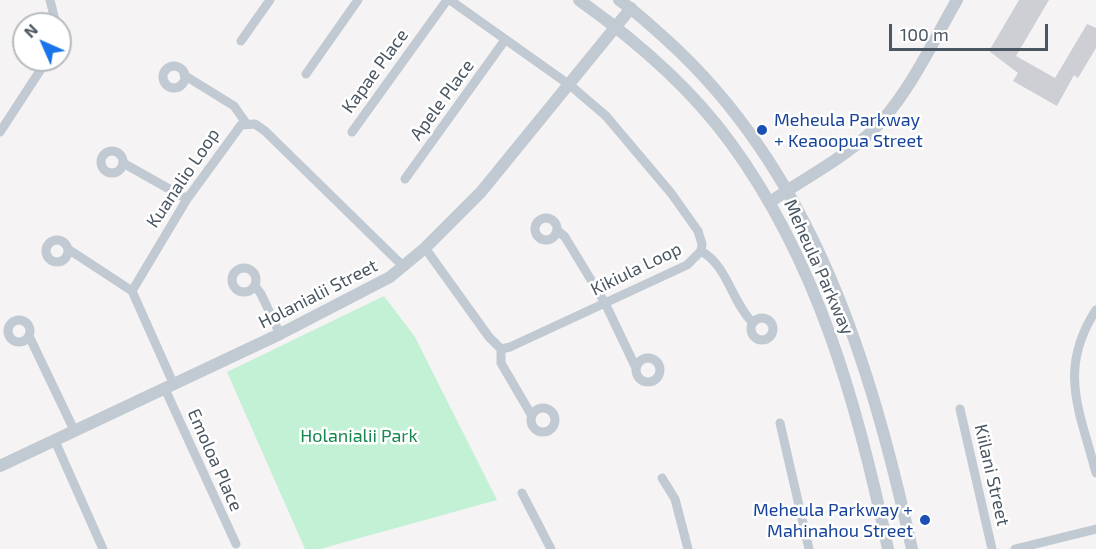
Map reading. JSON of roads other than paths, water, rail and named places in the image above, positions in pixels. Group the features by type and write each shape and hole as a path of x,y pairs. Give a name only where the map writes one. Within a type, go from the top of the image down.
{"street":[{"path":"241,40 270,0"},
{"path":"306,74 358,0"},
{"name":"Kikiula Loop","path":"449,0 571,86 606,116 671,194 698,231 702,244 700,251 687,265 510,347 501,349"},
{"name":"Kapae Place","path":"352,132 449,0"},
{"name":"Meheula Parkway","path":"579,0 617,27 687,93 715,125 770,202 825,319 844,370 888,549"},
{"name":"Meheula Parkway","path":"620,0 719,91 788,189 842,301 894,467 912,549"},
{"path":"770,202 843,155 870,133 894,106 957,0"},
{"name":"Holanialii Street","path":"0,466 280,334 377,286 404,267 481,192 571,86 631,8"},
{"name":"Apele Place","path":"405,179 505,40"},
{"path":"0,132 39,72"},
{"path":"184,75 234,106 246,123"},
{"name":"Kuanalio Loop","path":"132,291 187,199 236,130 246,123 255,124 265,131 404,267"},
{"path":"123,163 187,199"},
{"path":"557,231 565,237 605,303 636,368"},
{"path":"425,248 489,337 501,349 501,363 532,416"},
{"path":"68,249 132,291 170,387"},
{"path":"700,251 714,259 744,314 753,323"},
{"path":"255,286 280,334"},
{"path":"1096,310 1080,341 1072,381 1091,436 1096,473"},
{"path":"29,336 75,432"},
{"name":"Emoloa Place","path":"170,387 236,544"},
{"name":"Kiilani Street","path":"960,409 992,549"},
{"path":"780,423 809,549"},
{"path":"55,441 103,549"},
{"path":"662,478 675,500 688,549"},
{"path":"522,493 550,549"},
{"path":"1015,549 1096,530"}],"place":[{"name":"Meheula Parkway + Keaoopua Street","path":"762,130"},
{"name":"Meheula Parkway + Mahinahou Street","path":"925,520"}],"park label":[{"name":"Holanialii Park","path":"359,436"}]}
